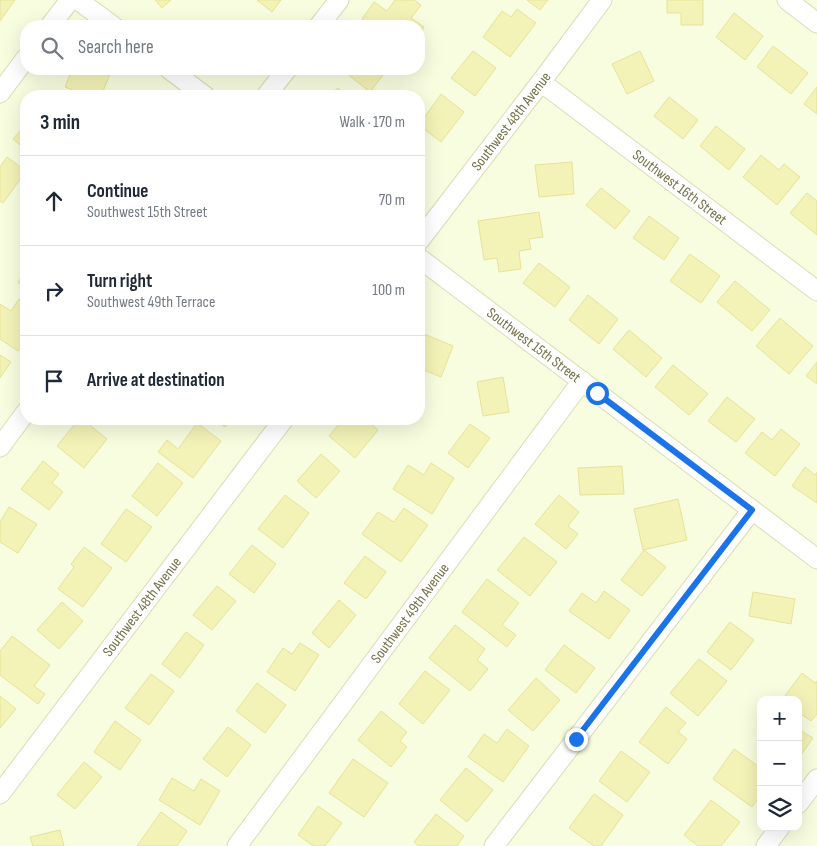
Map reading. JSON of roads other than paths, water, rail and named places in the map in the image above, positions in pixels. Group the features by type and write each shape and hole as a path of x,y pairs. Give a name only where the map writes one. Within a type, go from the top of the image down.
{"street":[{"path":"55,20 70,0"},
{"path":"78,0 105,20"},
{"path":"324,20 339,0"},
{"name":"Southwest 48th Avenue","path":"425,233 602,0"},
{"path":"787,0 817,23"},
{"path":"0,93 20,66"},
{"path":"177,75 197,90"},
{"path":"271,90 282,75"},
{"name":"Southwest 16th Street","path":"541,82 817,291"},
{"name":"Southwest 15th Street","path":"425,263 817,559"},
{"name":"Southwest 49th Avenue","path":"237,846 582,381"},
{"path":"0,447 20,420"},
{"name":"Southwest 48th Avenue","path":"0,794 279,425"},
{"path":"494,846 752,510"},
{"path":"802,799 817,779"},
{"path":"766,846 777,831"}]}
